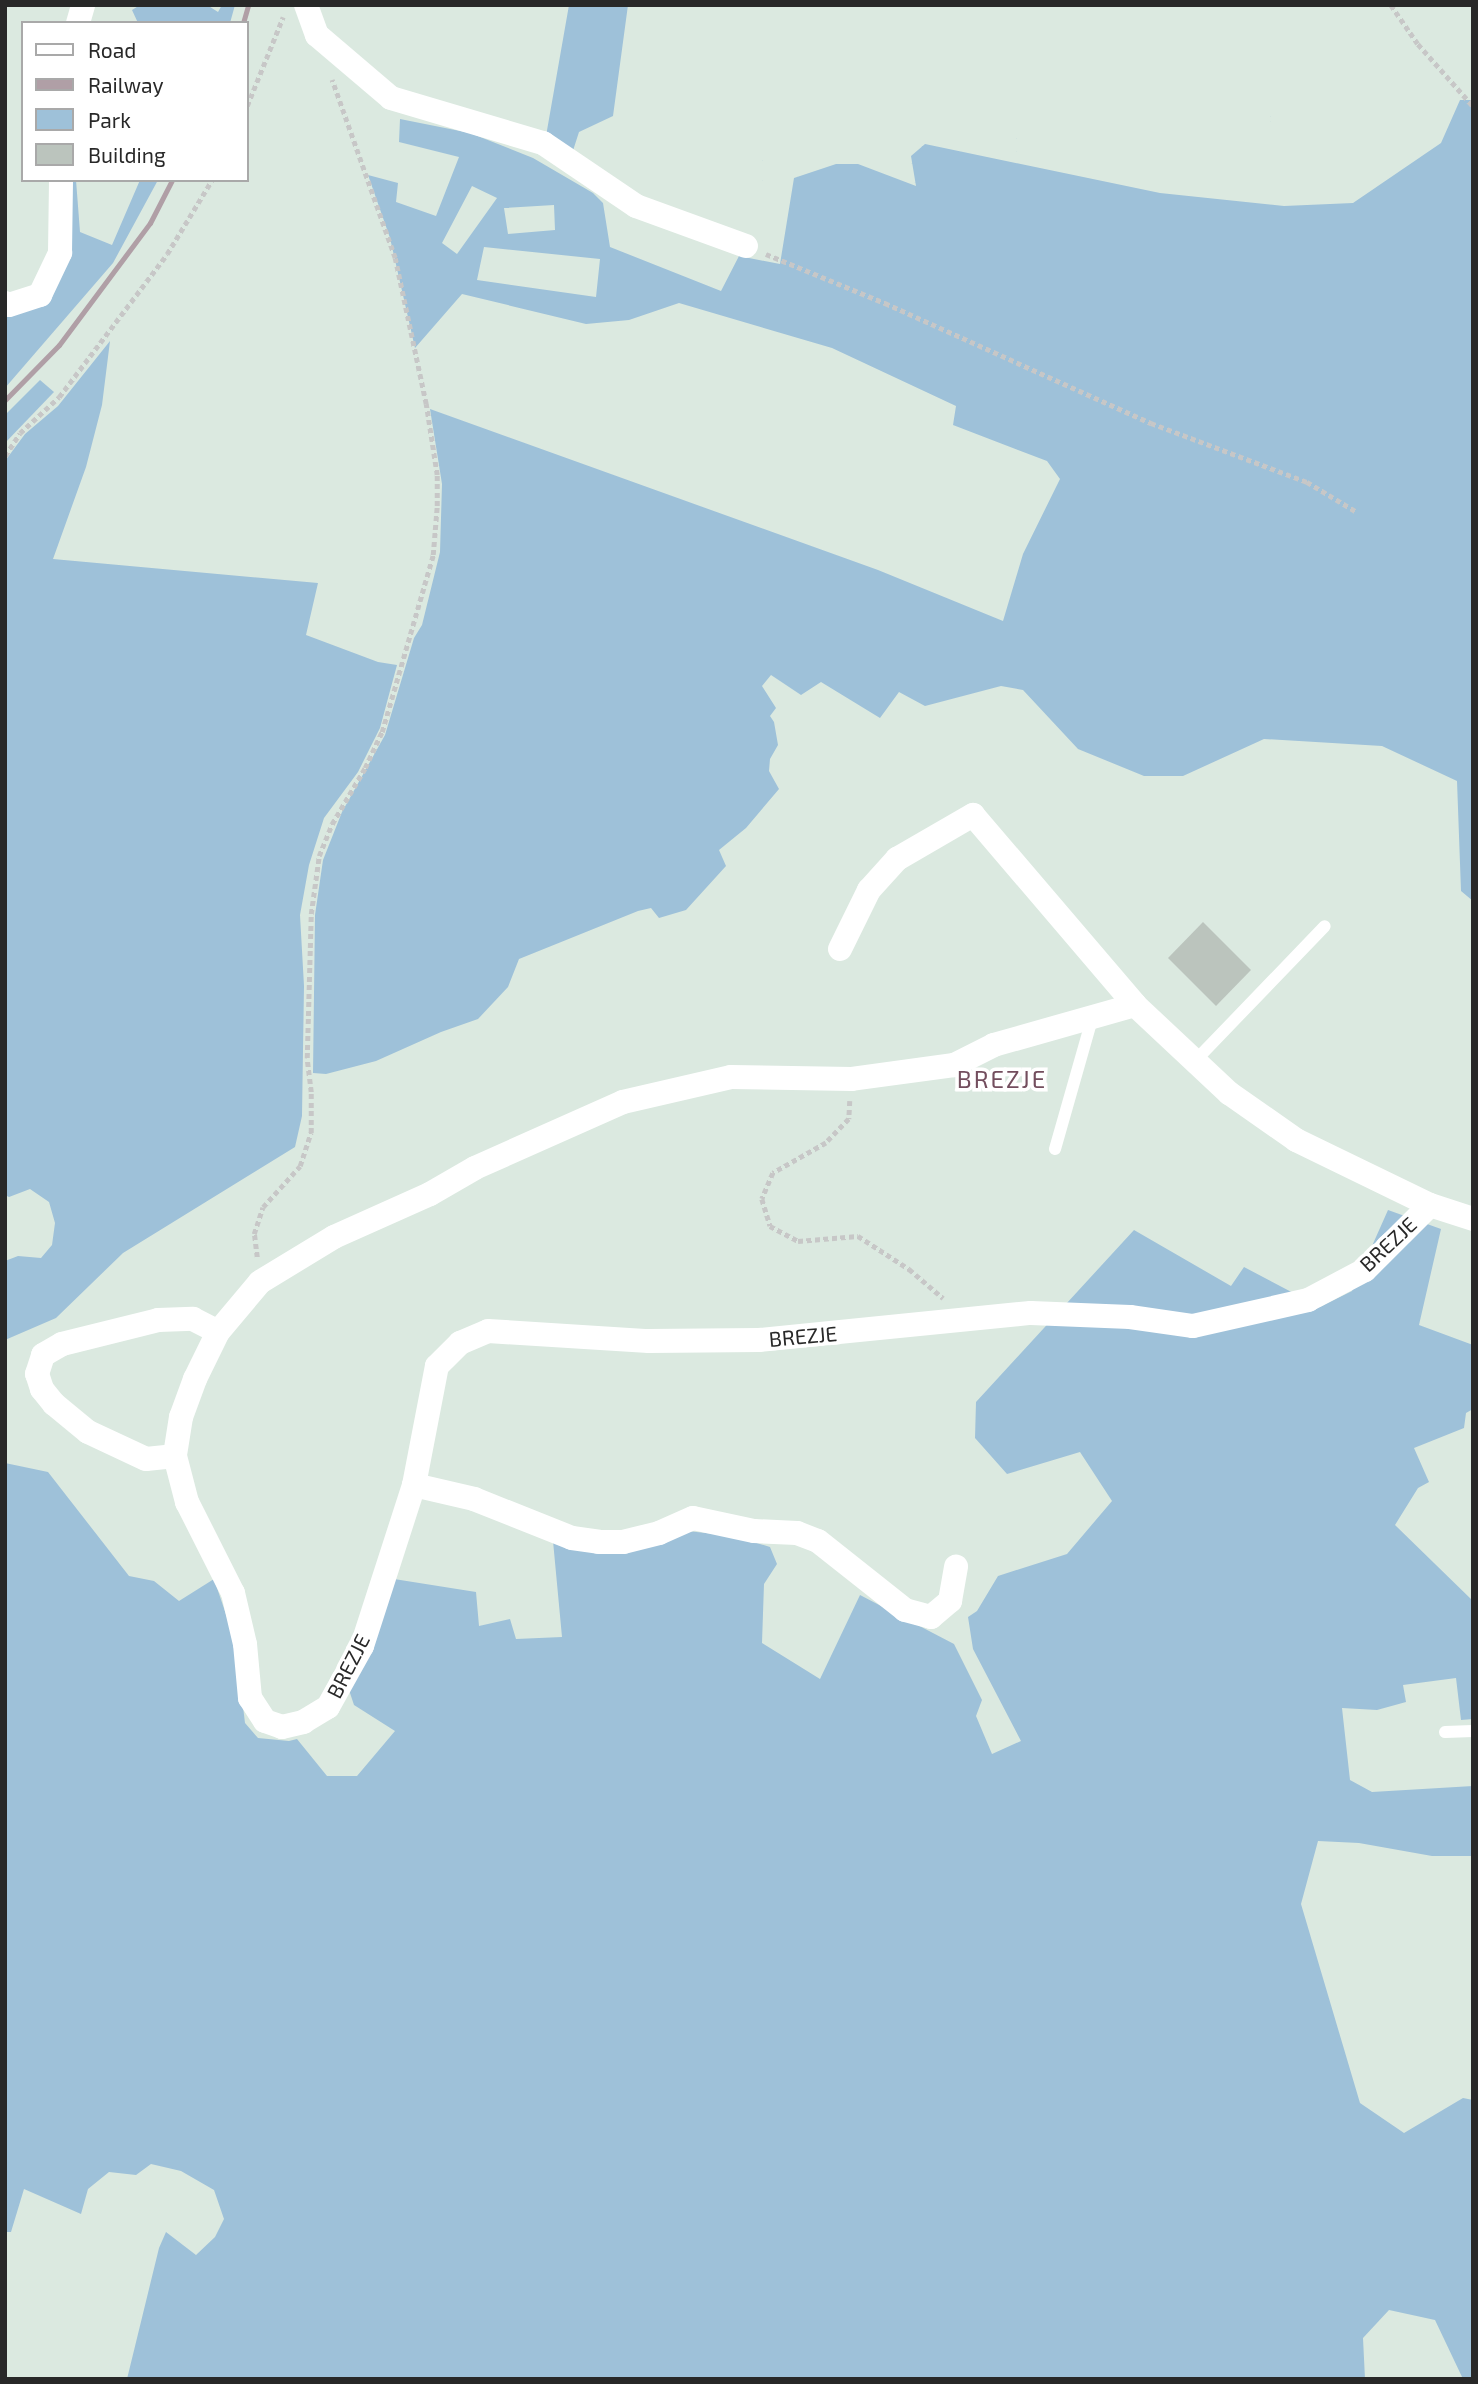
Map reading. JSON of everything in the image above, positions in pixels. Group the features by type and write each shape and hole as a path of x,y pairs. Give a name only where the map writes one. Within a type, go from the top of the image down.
{"street":[{"path":"306,5 317,35 391,98 543,143 636,206 746,246"},
{"path":"5,303 9,305 40,295 60,253 61,182"},
{"name":"BREZJE","path":"839,949 869,890 897,859 973,815 1135,1005 1229,1093 1296,1140 1430,1205 1473,1219"},
{"name":"BREZJE","path":"1135,1005 993,1045 954,1065 852,1079 731,1077 624,1102 475,1168 430,1194 334,1237 260,1282 218,1332 181,1417 175,1456 187,1502 233,1593 245,1644 250,1698 265,1721 282,1727 303,1722 328,1707 362,1646 414,1485 438,1366 460,1343 488,1331 649,1341 759,1340 1031,1313 1130,1317 1193,1326 1308,1300 1365,1270 1430,1205"},
{"path":"175,1456 146,1459 88,1432 54,1404 42,1389 37,1374 43,1355 62,1344 158,1320 193,1319 218,1332"},
{"path":"414,1485 474,1499 572,1538 599,1542 623,1542 659,1533 693,1518 754,1531 797,1533 818,1541 905,1611 931,1617 950,1601 956,1567"}],"lane":[{"path":"1195,1061 1325,926"},
{"path":"1055,1149 1092,1019"},
{"path":"1445,1732 1473,1731"}],"path":[{"path":"248,104 288,5"},
{"path":"1391,5 1418,44 1473,106"},
{"path":"260,1282 254,1234 262,1207 300,1166 311,1133 307,1045 311,914 319,856 332,824 365,768 382,732 433,555 437,506 438,475 426,404 395,258 330,75"},
{"path":"5,456 20,433 59,397 167,254 211,182"},
{"path":"746,246 885,303 1151,423 1307,482 1357,512"},
{"path":"852,1079 849,1119 827,1143 773,1173 762,1199 770,1226 798,1241 858,1236 909,1269 970,1321"}],"green space":[{"path":"140,5 207,5 218,12 222,5 235,5 231,21 137,21 132,10"},
{"path":"569,5 628,5 613,116 579,132 569,163 546,136"},
{"path":"1460,100 1473,100 1473,901 1461,891 1457,781 1382,746 1264,739 1183,776 1144,776 1078,749 1023,690 1001,686 925,706 899,692 880,718 821,682 801,695 771,675 762,686 776,708 770,716 774,722 778,745 770,759 769,771 779,789 746,828 719,850 726,866 686,910 659,918 651,908 638,911 519,959 508,987 478,1019 376,1061 326,1074 313,1073 315,915 323,860 342,812 385,735 414,638 422,625 440,552 442,484 430,409 878,570 1003,621 1023,554 1060,479 1047,461 953,425 956,406 832,348 679,303 629,320 586,324 462,294 415,348 390,238 368,175 398,183 396,202 436,216 459,157 399,142 400,119 470,133 533,158 593,193 603,203 610,247 721,291 739,256 780,264 794,178 836,164 858,164 916,186 911,156 925,144 1160,193 1284,206 1353,203 1441,143","holes":["472,186 497,198 457,254 442,243","554,205 555,230 508,234 504,208","484,247 600,259 596,297 477,280"]},
{"path":"68,182 76,182 80,232 112,245 139,182 157,182 113,263 5,388 5,312 41,303"},
{"path":"110,341 102,405 86,467 53,559 318,583 306,635 378,662 397,665 380,728 358,772 324,818 309,865 300,915 304,986 302,1116 295,1147 123,1253 56,1318 5,1340 5,1261 18,1256 41,1258 52,1245 55,1223 49,1202 30,1189 9,1197 5,1195 5,461 25,434 58,406"},
{"path":"40,380 54,392 5,443 5,415"},
{"path":"1388,1210 1441,1229 1419,1325 1473,1345 1473,1409 1466,1413 1464,1428 1414,1448 1429,1482 1418,1488 1395,1525 1473,1601 1473,1719 1461,1720 1456,1678 1403,1685 1406,1702 1377,1710 1342,1708 1350,1780 1372,1792 1473,1786 1473,1856 1432,1856 1359,1843 1318,1841 1301,1904 1360,2103 1404,2133 1463,2098 1473,2100 1473,2379 1463,2379 1435,2320 1389,2310 1363,2338 1365,2379 127,2379 159,2248 166,2232 196,2255 215,2237 224,2219 214,2190 181,2171 151,2164 136,2175 109,2172 88,2189 81,2214 24,2189 11,2232 5,2232 5,1463 48,1472 129,1576 154,1581 179,1601 214,1579 235,1641 245,1723 258,1738 289,1741 297,1739 327,1776 357,1776 395,1731 354,1705 348,1687 394,1579 476,1592 479,1626 510,1619 516,1639 562,1637 553,1541 687,1531 734,1536 770,1547 777,1564 764,1584 762,1643 820,1679 860,1595 954,1644 982,1700 976,1716 992,1754 1021,1741 973,1649 968,1617 977,1611 998,1576 1067,1554 1112,1501 1080,1452 1007,1474 975,1438 976,1402 1134,1230 1231,1286 1244,1267 1320,1307 1352,1291"}],"building":[{"path":"1203,922 1251,970 1216,1006 1168,958"}],"railway":[{"path":"244,21 248,5"},
{"path":"5,400 59,345 150,223 171,182"}],"district":[{"name":"BREZJE","path":"1002,1079"}]}
